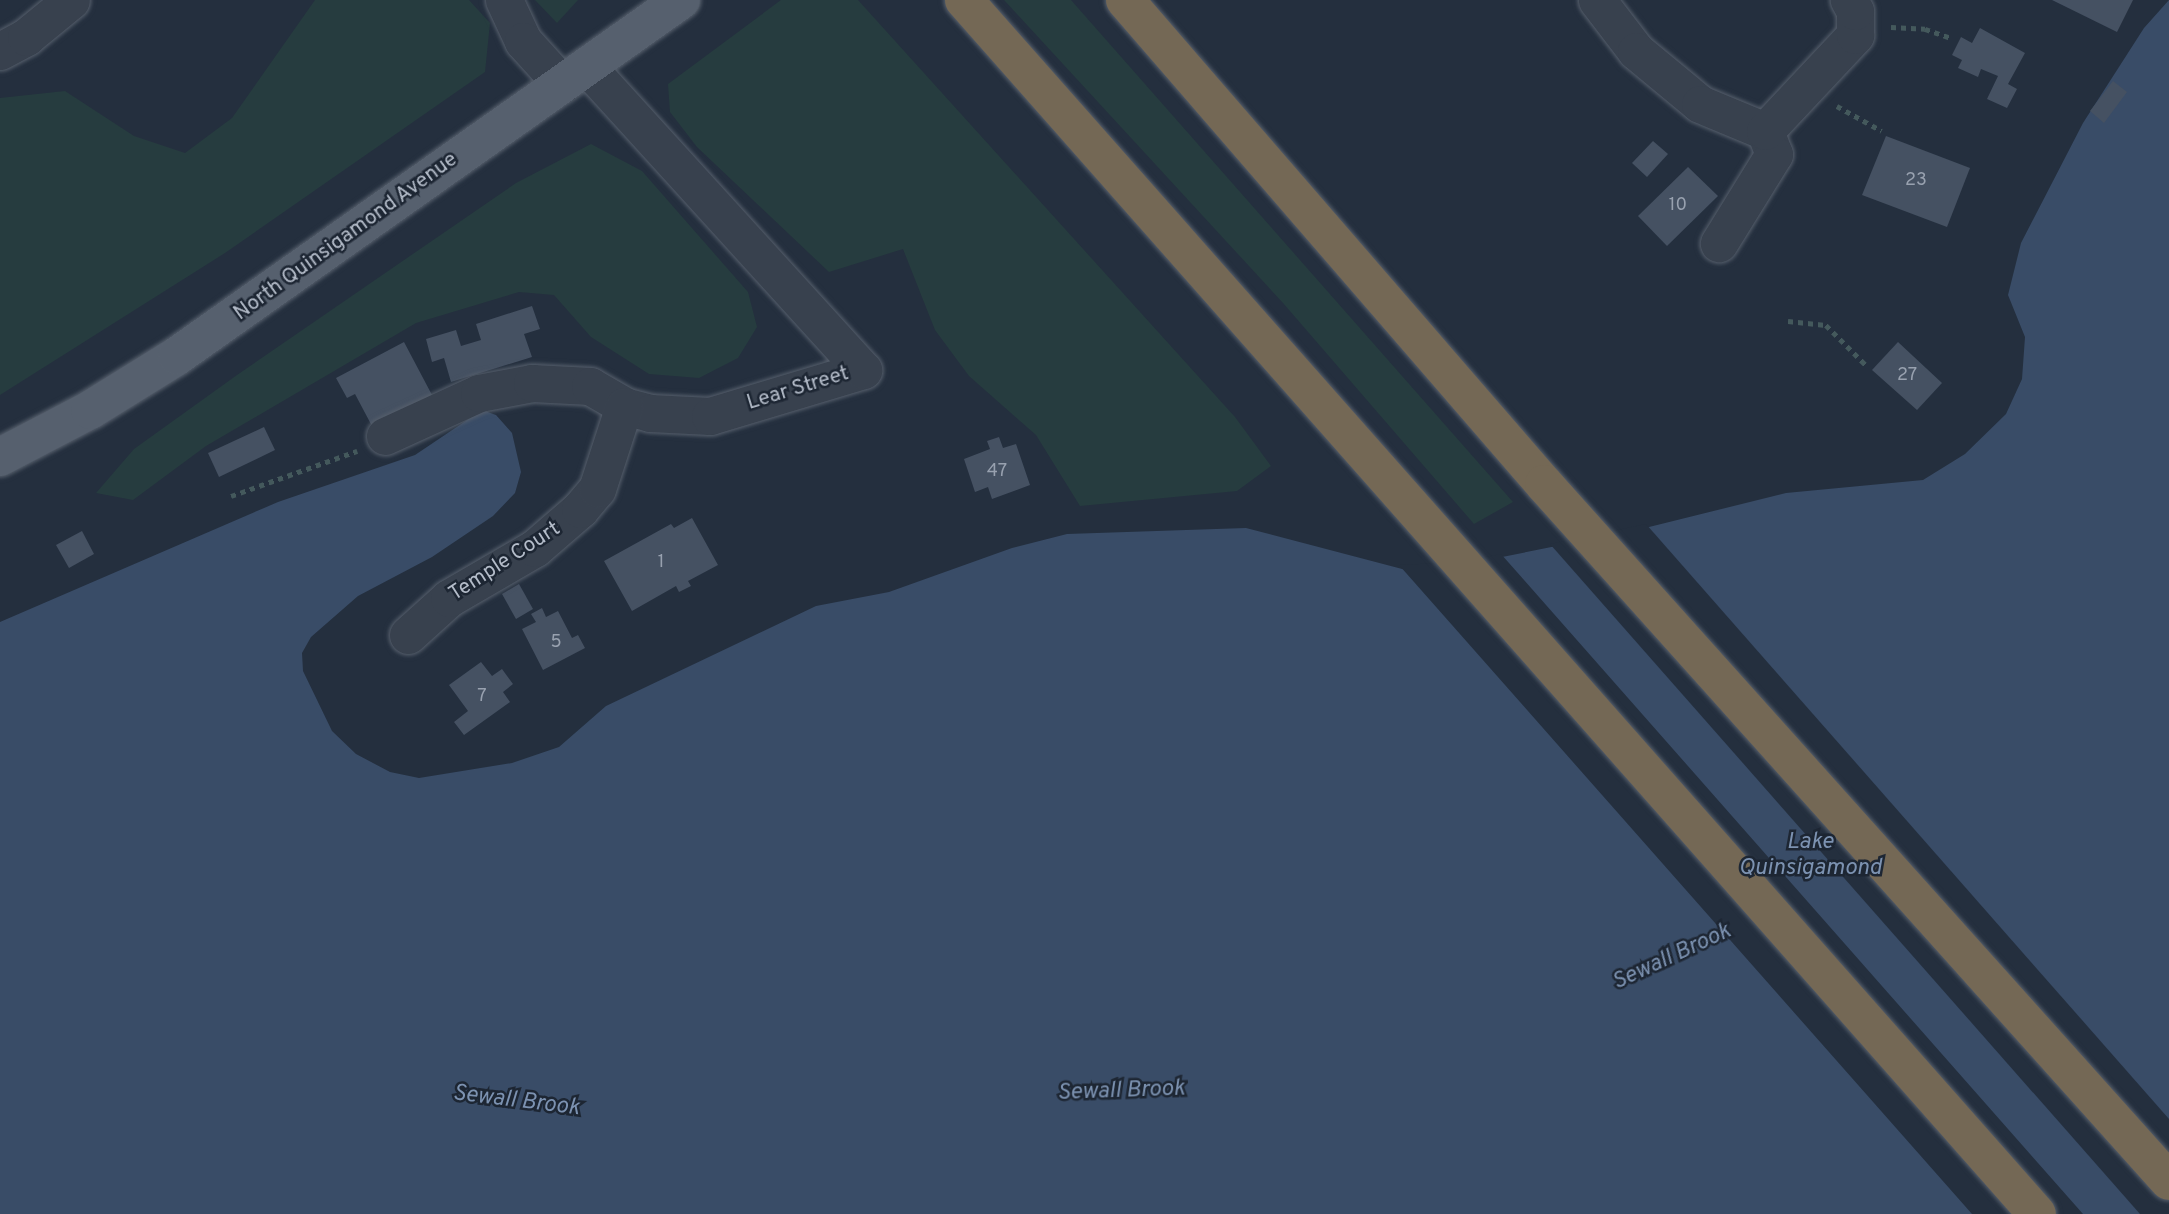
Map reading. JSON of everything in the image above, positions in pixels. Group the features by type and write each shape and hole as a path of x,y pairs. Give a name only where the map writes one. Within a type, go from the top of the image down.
{"highway":[{"path":"964,0 1447,542 2037,1214"},
{"path":"1125,0 1544,484 2169,1181"}],"main road":[{"name":"North Quinsigamond Avenue","path":"0,457 90,410 177,356 681,0"}],"street":[{"path":"0,51 26,37 71,0"},
{"path":"504,0 523,41 575,76"},
{"path":"1597,0 1636,51 1700,104 1765,131 1774,154 1719,243"},
{"path":"1765,131 1808,89 1855,35 1852,6"},
{"name":"Lear Street","path":"385,436 479,393 532,383 590,386 624,406 650,413 710,416 863,370 575,76"},
{"name":"Temple Court","path":"408,635 449,598 535,548 580,509 597,489 624,406"}],"path":[{"path":"1890,27 1925,29 1951,38"},
{"path":"1808,89 1882,131"},
{"path":"1788,321 1826,325 1868,367"},
{"path":"231,496 274,477 372,446 385,436"}],"green space":[{"path":"315,0 469,0 490,23 485,72 225,253 0,395 0,98 65,91 134,136 185,153 232,118"},
{"path":"535,0 578,0 557,23"},
{"path":"781,0 858,0 1235,417 1271,466 1237,491 1080,506 1036,435 969,376 935,330 903,249 829,272 697,147 670,112 668,84"},
{"path":"1004,0 1071,0 1513,502 1474,524 1283,303"},
{"path":"591,144 642,171 748,292 757,327 738,358 699,378 649,374 591,337 554,295 519,292 416,323 206,446 133,500 96,493 134,449 237,375 516,183"}],"water":[{"name":"Lake Quinsigamond","path":"2169,0 2169,1214 0,1214 0,622 278,502 415,455 482,410 496,415 512,433 521,472 515,493 493,516 432,557 358,596 311,637 302,653 303,671 332,731 356,754 390,772 419,778 512,763 559,747 606,706 816,606 889,592 1012,548 1067,534 1246,528 1406,570 1462,565 1641,529 1786,493 1923,480 1965,454 2006,414 2022,379 2025,337 2008,295 2021,243 2083,123 2144,28"}],"pier":[{"path":"1646,524 2169,1119 2169,1214 2140,1214 1550,544"},
{"path":"1501,554 2083,1214 1972,1214 1399,565 1461,562"}],"building":[{"path":"2052,0 2133,0 2117,32"},
{"path":"1980,28 2025,53 2008,84 2017,89 2007,108 1987,99 1998,76 1981,69 1978,77 1958,68 1962,60 1952,55 1961,37 1972,43"},
{"path":"2113,81 2127,92 2104,123 2090,111"},
{"path":"1886,136 1970,168 1947,227 1862,195"},
{"path":"1653,141 1668,154 1647,177 1632,163"},
{"path":"1688,167 1718,196 1667,246 1638,216"},
{"path":"532,306 540,329 524,334 532,357 451,382 444,358 432,362 426,339 456,330 461,346 481,340 476,324"},
{"path":"404,342 432,395 373,428 355,394 347,398 336,378"},
{"path":"1898,342 1942,383 1917,410 1872,370"},
{"path":"264,427 275,450 219,477 208,453"},
{"path":"999,437 1003,448 1016,444 1030,485 992,499 988,487 975,492 964,459 990,449 987,441"},
{"path":"692,518 718,565 688,581 691,586 679,592 676,586 632,611 604,561 671,524 674,528"},
{"path":"82,531 94,554 69,568 56,545"},
{"path":"519,584 533,609 516,619 502,594"},
{"path":"542,608 546,617 558,611 572,638 578,635 585,648 543,670 522,629 536,622 531,614"},
{"path":"481,662 492,676 502,669 513,684 503,692 510,702 464,735 454,722 468,711 449,685"}],"water label":[{"name":"Sewall Brook","path":"1672,958"},
{"name":"Sewall Brook","path":"1121,1092"},
{"name":"Sewall Brook","path":"516,1102"}]}
